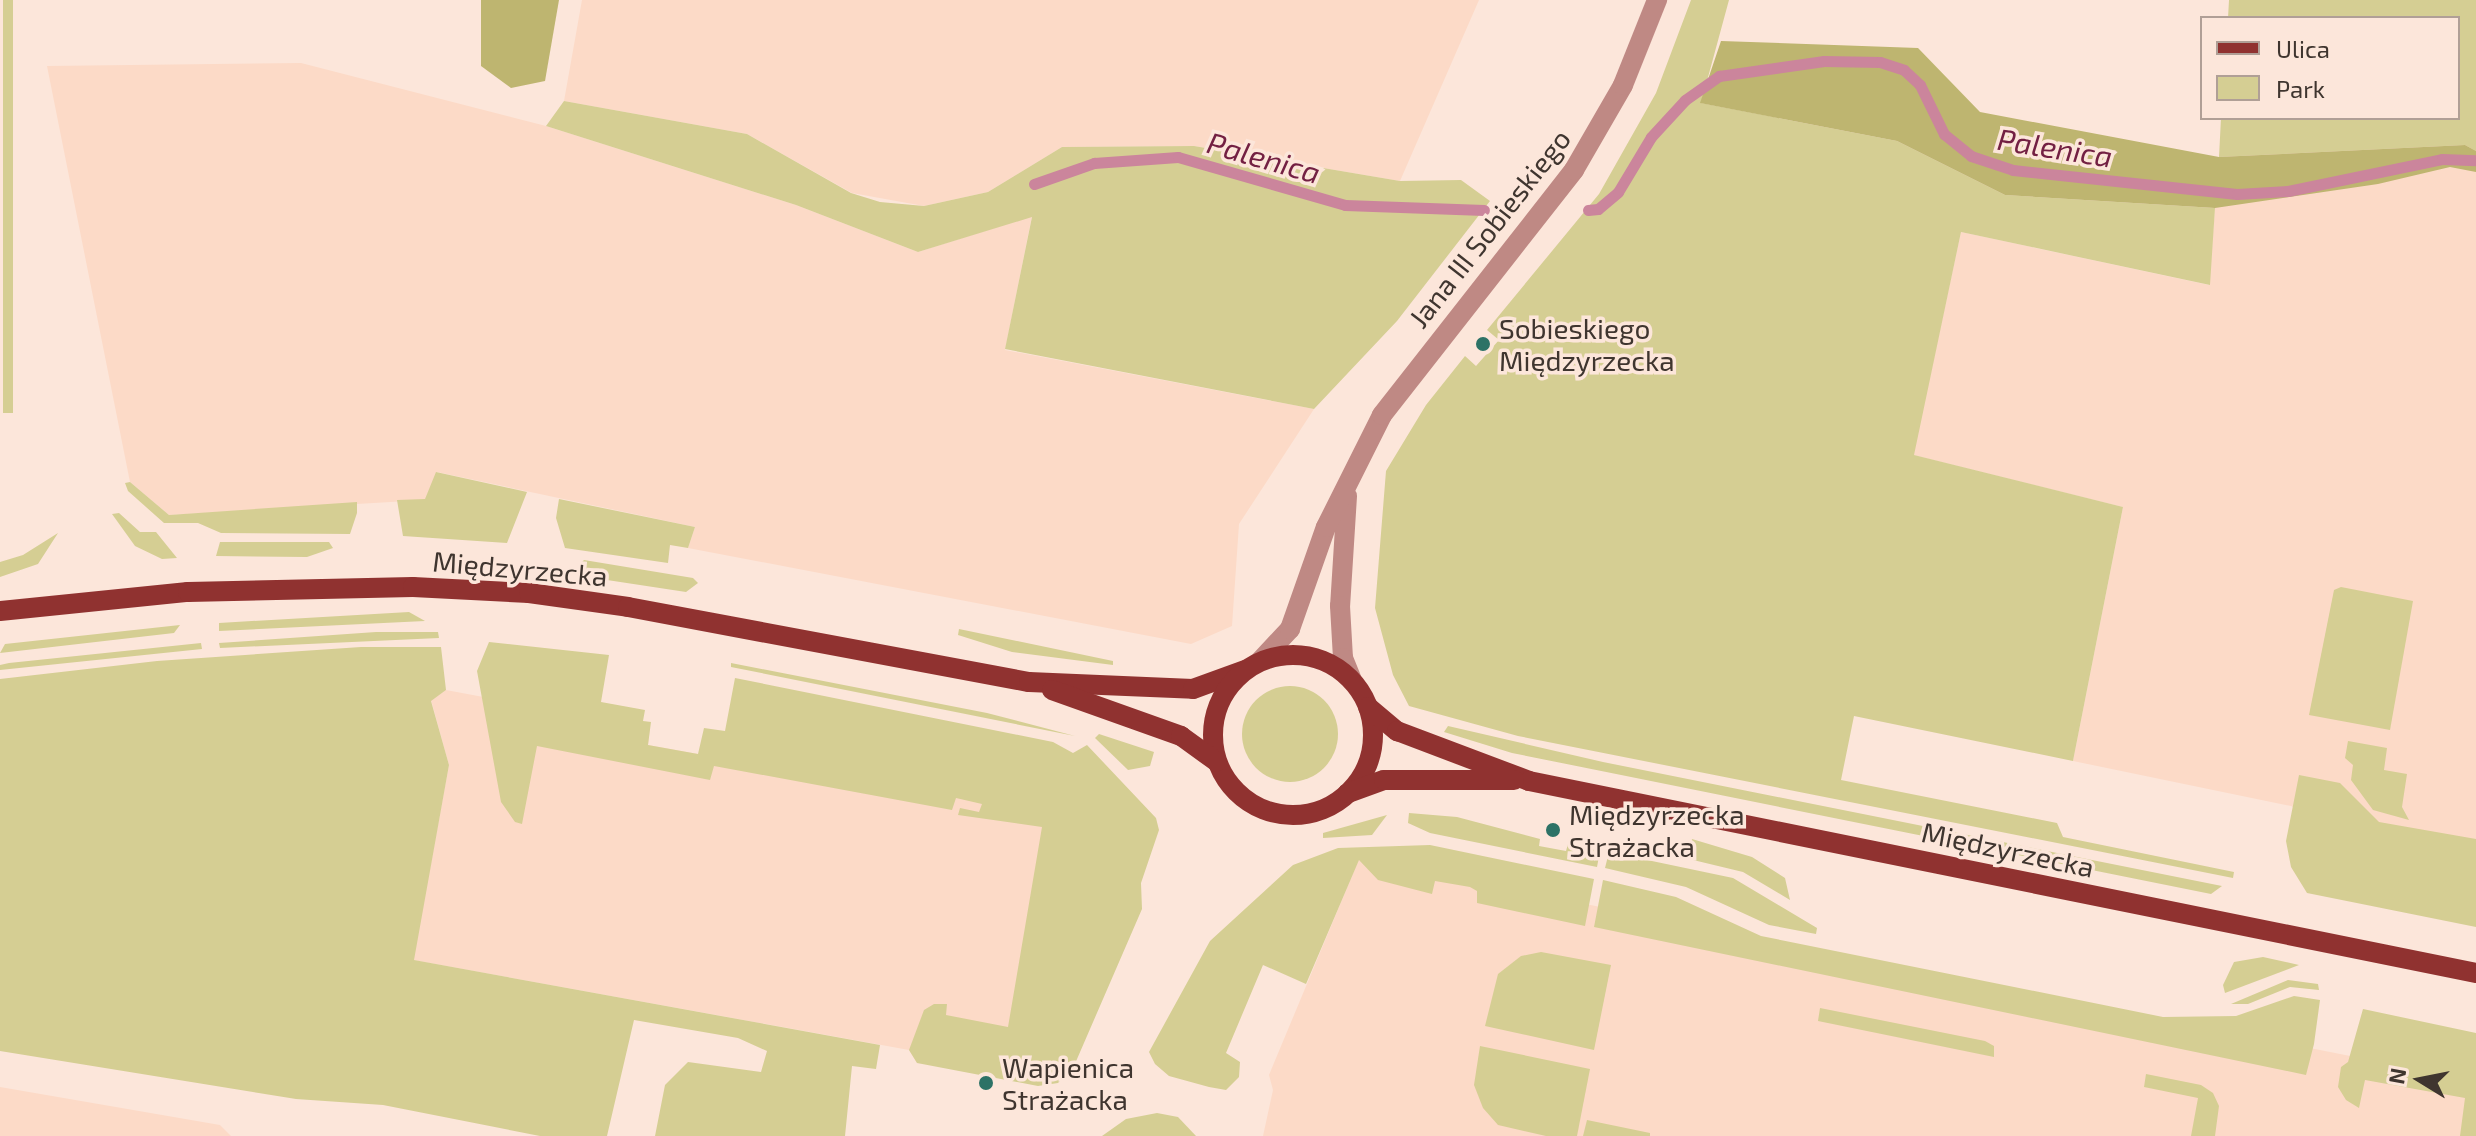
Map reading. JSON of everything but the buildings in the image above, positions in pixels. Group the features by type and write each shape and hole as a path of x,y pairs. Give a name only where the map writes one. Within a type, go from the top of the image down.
{"main road":[{"name":"Międzyrzecka","path":"0,611 150,594 316,586 529,593 675,615 1029,682 1193,689 1253,666"},
{"path":"1308,656 1352,680 1368,707 1372,749 1365,771 1348,793 1307,814 1269,812 1241,797 1217,762 1216,712 1227,688 1253,666 1308,656"},
{"name":"Międzyrzecka","path":"1029,682 1181,736 1217,762"},
{"name":"Międzyrzecka","path":"1368,707 1397,731 1529,781 2476,973"},
{"name":"Międzyrzecka","path":"1348,793 1384,780 1529,781"}],"street":[{"name":"Jana III Sobieskiego","path":"1253,666 1290,629 1349,480 1406,378 1574,170 1623,85 1657,0"},
{"name":"Jana III Sobieskiego","path":"1349,480 1340,606 1343,658 1352,680"}],"shaded area":[{"path":"481,0 559,0 545,81 511,88 481,66"},
{"path":"582,0 1479,0 1400,181 1194,146 1062,147 988,192 924,206 852,193 747,134 564,101"},
{"path":"1721,41 1918,48 1980,112 2219,157 2465,145 2476,151 2476,172 2450,167 2378,184 2215,208 2005,195 1897,141 1700,103"},
{"path":"301,63 546,126 796,205 918,252 1032,216 1005,350 1314,409 1239,524 1232,626 1191,644 688,548 695,527 437,472 425,500 169,515 130,482 47,66"},
{"path":"2476,80 2476,897 2291,806 2073,761 2123,507 1913,455 1961,232 2209,285 2219,157 2465,145"},
{"path":"446,690 650,728 648,745 698,754 1105,808 1055,1074 917,1063 909,1050 413,960 449,765 431,700"},
{"path":"1359,859 2476,1081 2476,1136 1263,1136 1273,1090 1269,1075"},
{"path":"0,1087 220,1125 231,1136 0,1136"}],"green space":[{"path":"3,0 13,0 13,413 3,413"},
{"path":"1691,0 1729,0 1701,103 1897,141 2005,195 2215,208 2210,285 1961,232 1914,455 2123,507 2073,761 1854,716 1841,780 2057,823 2063,837 2234,872 2233,878 1518,736 1409,706 1393,675 1375,608 1386,471 1426,405 1465,356 1476,366 1499,340 1487,330 1599,194 1656,93"},
{"path":"2229,0 2476,0 2476,151 2465,145 2219,157 2221,120 2460,120 2460,16 2228,16"},
{"path":"564,101 747,134 851,193 880,202 924,206 988,192 1062,147 1194,146 1400,181 1461,180 1490,201 1397,321 1314,409 1005,349 1032,217 918,252 796,205 546,126"},
{"path":"436,472 527,492 507,543 403,536 397,500 425,499"},
{"path":"130,482 169,515 357,502 357,513 350,534 221,533 198,523 164,523 128,491 125,483"},
{"path":"559,499 695,527 688,548 670,545 668,563 565,548 556,518"},
{"path":"119,513 140,532 156,532 177,558 162,559 135,546 112,514"},
{"path":"58,533 38,564 0,577 0,562 23,555"},
{"path":"220,542 329,542 333,548 307,557 216,556"},
{"path":"584,560 693,578 698,583 686,592 607,580 587,570 581,563"},
{"path":"2341,587 2413,601 2390,730 2309,715 2334,590"},
{"path":"409,612 425,621 219,631 219,623"},
{"path":"180,625 174,633 0,653 5,644"},
{"path":"959,629 1113,661 1113,665 1012,652 958,635"},
{"path":"376,632 438,632 439,638 220,648 219,643"},
{"path":"489,642 609,655 601,702 645,710 643,721 651,722 648,745 698,754 704,728 725,731 735,678 1053,742 1073,753 1087,745 1156,818 1159,830 1141,883 1142,909 1074,1066 1058,1083 1038,1086 917,1063 909,1050 924,1010 934,1004 947,1004 946,1015 1008,1027 1042,827 958,815 960,808 979,812 982,804 956,798 952,810 714,766 710,780 537,746 522,824 515,822 501,802 477,671"},
{"path":"201,643 202,649 0,670 0,665 9,663"},
{"path":"361,647 441,647 446,690 431,701 449,765 414,960 880,1045 876,1069 852,1066 845,1136 655,1136 665,1085 688,1062 761,1072 767,1051 738,1038 634,1020 607,1136 540,1136 383,1105 296,1099 0,1051 0,679 157,661"},
{"path":"731,663 987,713 1075,736 731,667"},
{"path":"1290,686 1308,690 1324,700 1334,716 1338,734 1334,752 1324,768 1308,778 1290,782 1272,778 1256,768 1246,752 1242,734 1246,716 1256,700 1272,690"},
{"path":"1448,726 1603,762 2222,886 2211,894 1512,753 1444,732"},
{"path":"1099,734 1154,752 1150,766 1128,770 1095,738"},
{"path":"2348,741 2387,748 2384,770 2407,774 2402,807 2409,820 2373,810 2351,780 2353,765 2345,758"},
{"path":"2299,775 2340,783 2379,822 2476,839 2476,927 2307,893 2291,867 2286,841"},
{"path":"1409,813 1457,817 1540,839 1539,846 1566,851 1568,844 1600,851 1597,867 1430,833 1408,823"},
{"path":"1387,815 1372,835 1323,838 1323,833"},
{"path":"1692,839 1752,857 1785,878 1790,900 1743,872 1689,859"},
{"path":"1430,845 1594,879 1585,926 1477,903 1477,891 1470,887 1435,881 1432,894 1378,880 1359,860 1306,984 1263,965 1226,1053 1240,1062 1239,1077 1226,1090 1169,1076 1155,1064 1149,1052 1210,941 1293,865 1338,848"},
{"path":"1609,852 1733,878 1817,928 1816,934 1769,925 1686,887 1605,868"},
{"path":"1603,880 1676,897 1761,936 2163,1017 2236,1016 2294,996 2320,1000 2314,1044 2306,1075 1594,927"},
{"path":"1541,952 1611,965 1594,1050 1485,1026 1498,974 1521,956"},
{"path":"2263,957 2299,965 2225,993 2223,985 2234,962"},
{"path":"2288,980 2318,984 2319,990 2290,987 2248,1004 2231,1004"},
{"path":"1820,1008 1985,1041 1994,1046 1994,1057 1818,1021"},
{"path":"2363,1009 2476,1033 2476,1136 2460,1136 2465,1098 2365,1080 2359,1108 2346,1100 2338,1087 2341,1067 2348,1062"},
{"path":"1480,1046 1590,1069 1577,1136 1546,1136 1498,1125 1483,1108 1474,1085"},
{"path":"2146,1074 2201,1085 2213,1093 2219,1106 2215,1136 2191,1136 2198,1098 2144,1087"},
{"path":"1157,1113 1178,1117 1196,1136 1102,1136 1126,1119"},
{"path":"1587,1120 1650,1133 1650,1136 1583,1136"}],"waterway":[{"name":"Palenica","path":"1588,210 1598,209 1618,192 1651,137 1685,100 1719,76 1824,61 1880,62 1904,70 1920,85 1944,134 1971,156 2013,170 2237,194 2288,191 2442,159 2476,160"},
{"name":"Palenica","path":"1034,184 1094,163 1178,157 1345,205 1484,210"}],"place":[{"name":"Sobieskiego Międzyrzecka","path":"1483,344"},
{"name":"Międzyrzecka Strażacka","path":"1553,830"},
{"name":"Wapienica Strażacka","path":"986,1083"}]}
